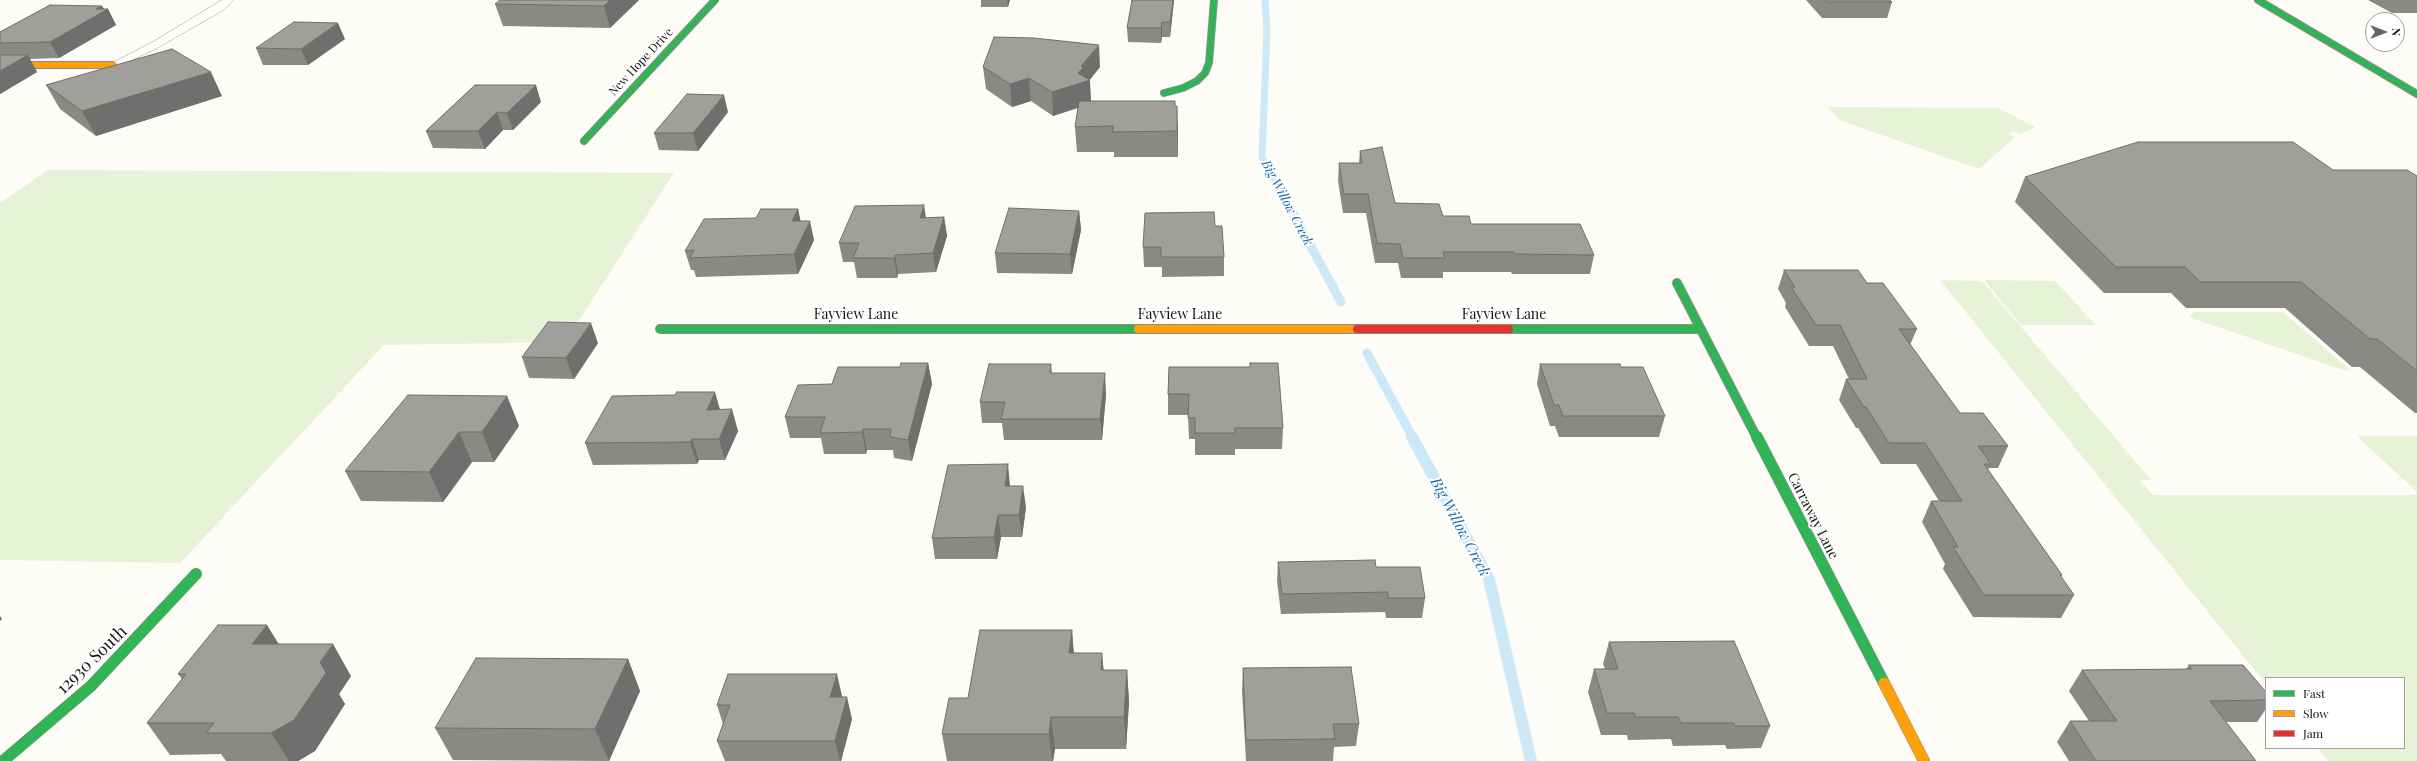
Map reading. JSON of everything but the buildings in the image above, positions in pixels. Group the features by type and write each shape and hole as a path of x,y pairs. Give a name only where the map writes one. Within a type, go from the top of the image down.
{"street":[{"name":"New Hope Drive","path":"584,141 715,0"},
{"path":"1164,93 1183,88 1197,81 1205,73 1209,63 1214,0"},
{"path":"2258,0 2417,94"},
{"path":"0,65 114,65"},
{"name":"Carraway Lane","path":"1677,283 1924,761"},
{"name":"Fayview Lane","path":"660,329 1700,329"},
{"name":"12930 South","path":"3,761 91,686 170,604 196,574"}],"lane":[{"path":"114,65 162,41 221,7 228,0"}],"green space":[{"path":"1828,107 1998,108 2035,127 2020,134 2013,132 2009,134 2015,137 1979,169 1839,120"},
{"path":"48,170 674,173 565,342 384,345 180,563 0,560 0,203"},
{"path":"1940,280 1982,281 2151,480 2140,480 2153,495 2417,495 2417,761 2328,761 2319,749 2405,749 2405,677 2265,677 2265,683"},
{"path":"1984,280 2055,281 2096,325 2021,325"},
{"path":"2194,312 2283,312 2350,370 2343,370 2189,317"},
{"path":"2357,436 2417,436 2417,492"}],"waterway":[{"name":"Big Willow Creek","path":"1265,0 1267,31 1262,157 1280,190"},
{"name":"Big Willow Creek","path":"1280,189 1341,302"},
{"name":"Big Willow Creek","path":"1367,353 1413,438"},
{"name":"Big Willow Creek","path":"1412,437 1489,579 1531,761"}],"traffic: fast":[{"path":"584,141 715,0"},
{"path":"1164,93 1183,88 1197,81 1205,73 1209,63 1214,0"},
{"path":"2258,0 2417,94"},
{"path":"1677,283 1884,683"},
{"path":"660,329 1138,329"},
{"path":"1509,329 1700,329"},
{"path":"3,761 91,686 196,574"}],"traffic: slow":[{"path":"0,65 114,65"},
{"path":"1138,329 1357,329"},
{"path":"1884,683 1924,761"}],"traffic: jam":[{"path":"1357,329 1509,329"}]}
